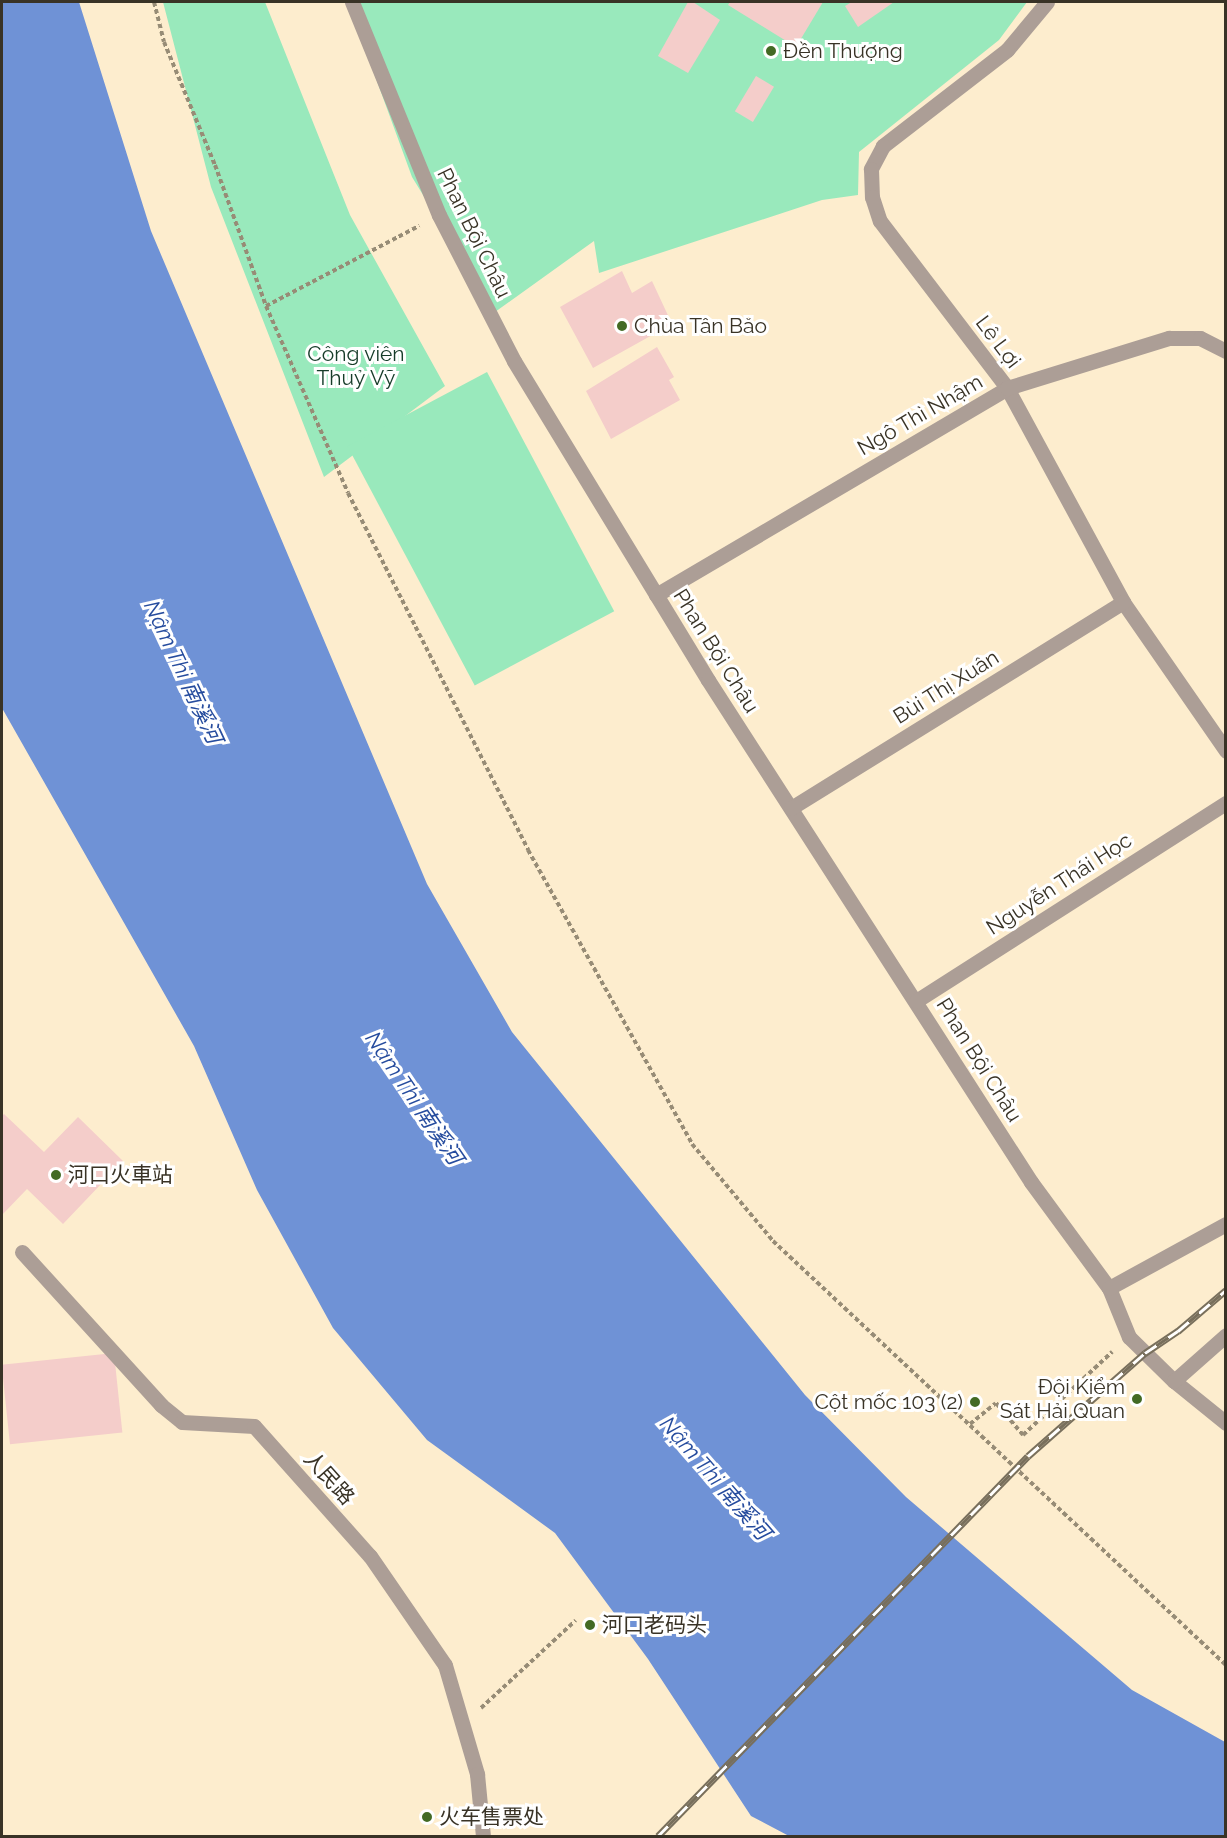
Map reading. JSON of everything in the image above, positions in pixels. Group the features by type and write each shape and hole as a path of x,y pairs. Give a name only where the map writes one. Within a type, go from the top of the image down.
{"street":[{"name":"Phan Bội Châu","path":"352,2 439,215 514,361 656,595 1031,1182 1109,1288 1129,1337"},
{"name":"Lê Lợi","path":"1047,2 1007,50 883,146 871,169 872,197 880,221 1007,388 1123,602 1226,751"},
{"name":"Ngô Thì Nhậm","path":"656,595 1007,388 1169,338 1200,338 1226,351"},
{"name":"Bùi Thị Xuân","path":"792,808 1123,602"},
{"name":"Nguyễn Thái Học","path":"916,1000 1226,802"},
{"path":"1109,1288 1226,1224"},
{"name":"人民路","path":"22,1252 160,1405 182,1422 254,1426 370,1556 445,1665 477,1774 483,1836"},
{"path":"1174,1381 1226,1335"},
{"path":"1129,1337 1174,1381 1226,1423"}],"path":[{"path":"154,2 164,42 215,165 266,306 348,493 523,840 692,1144 773,1241 1226,1665"},
{"path":"266,306 439,215"},
{"path":"970,1424 996,1403 1023,1435 1129,1337"},
{"path":"463,1725 576,1620"}],"green space":[{"name":"Công viên Thuỷ Vỹ","path":"163,2 265,2 350,215 445,386 324,477 211,187"},
{"path":"348,2 1027,2 999,40 859,152 858,195 822,200 599,273 594,241 495,312 412,177"},
{"path":"487,372 614,611 475,685 347,446"}],"water":[{"name":"Nậm Thi 南溪河","path":"2,2 79,2 151,231 427,884 512,1032 805,1395 906,1497 1132,1690 1225,1742 1225,1836 789,1836 751,1816 648,1659 555,1533 427,1440 333,1328 257,1190 194,1046 2,708"}],"building":[{"path":"688,2 693,2 720,20 688,73 658,56"},
{"path":"730,2 823,2 796,47 728,5"},
{"path":"852,2 894,2 858,27 845,6"},
{"path":"756,76 774,87 753,122 735,111"},
{"name":"Chùa Tân Băo","path":"622,271 632,293 652,281 672,324 593,368 560,307"},
{"path":"657,347 674,377 669,380 680,400 611,439 586,391"},
{"name":"河口火車站","path":"4,1114 44,1152 78,1117 123,1161 63,1224 27,1189 2,1215 2,1116"},
{"path":"114,1353 122,1433 10,1444 2,1365"}],"railway":[{"path":"658,1836 1028,1456 1145,1353 1178,1331 1226,1290"}],"place":[{"name":"Đền Thượng","path":"771,51"},
{"name":"Chùa Tân Băo","path":"622,326"},
{"name":"河口火車站","path":"56,1175"},
{"name":"Đội Kiểm Sát Hải Quan","path":"1137,1399"},
{"name":"Cột mốc 103 (2)","path":"975,1402"},
{"name":"河口老码头","path":"590,1625"},
{"name":"火车售票处","path":"427,1817"}]}
